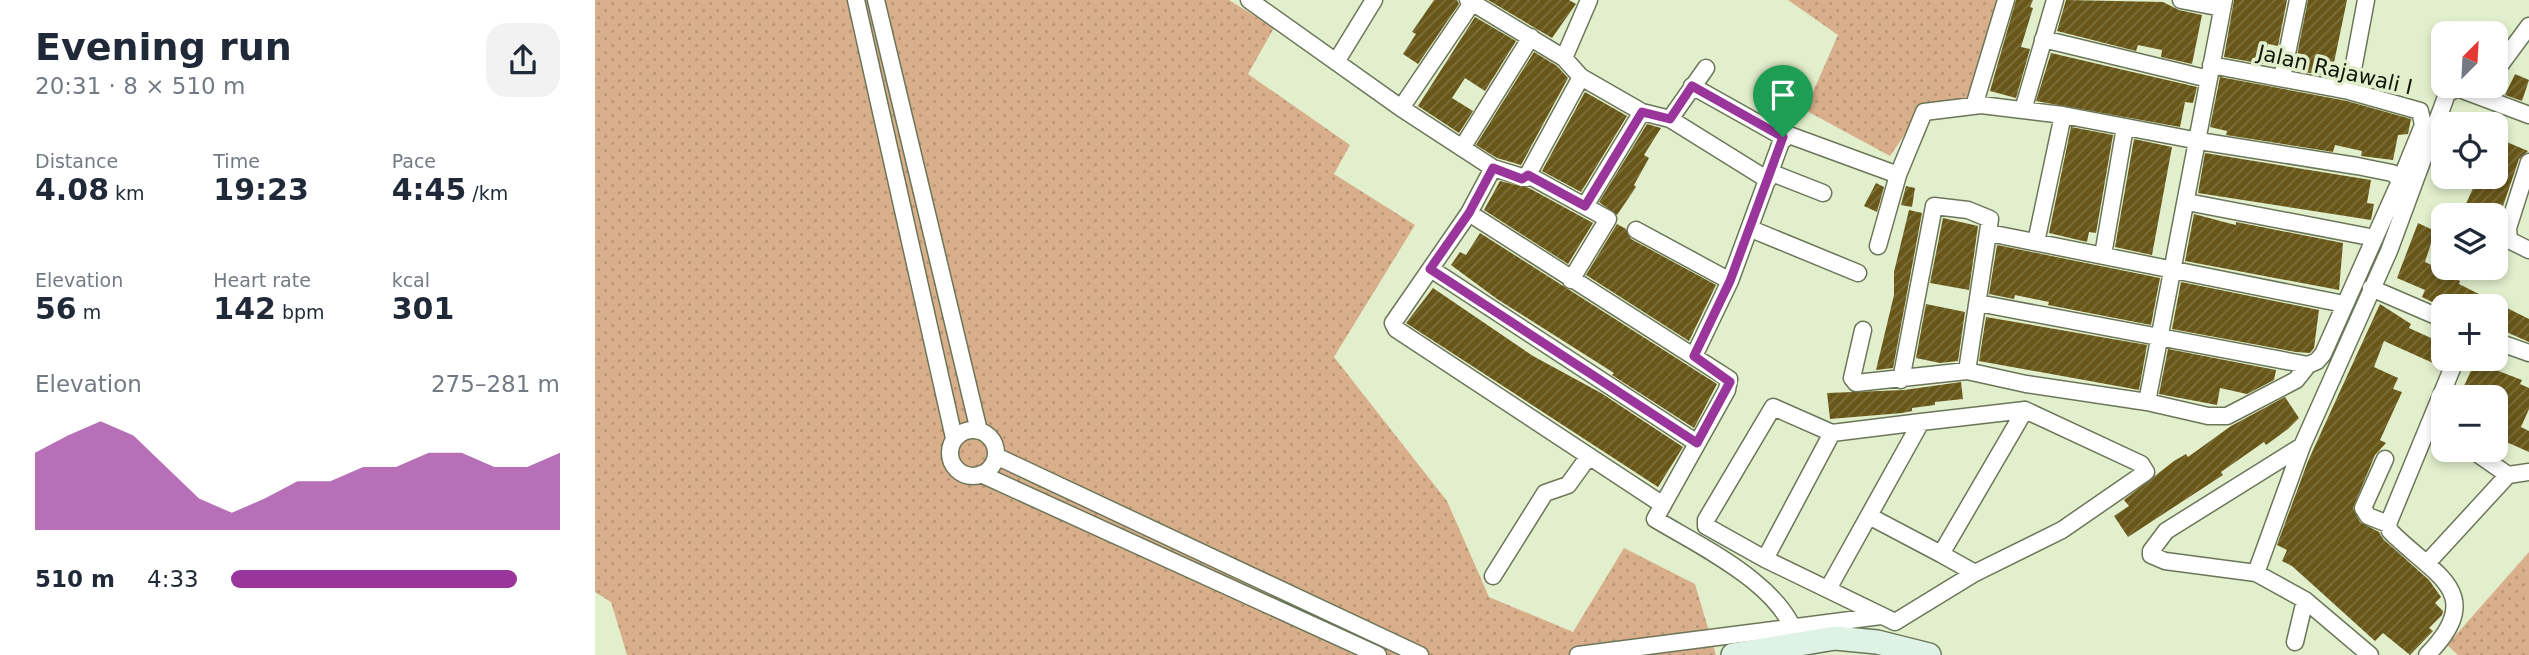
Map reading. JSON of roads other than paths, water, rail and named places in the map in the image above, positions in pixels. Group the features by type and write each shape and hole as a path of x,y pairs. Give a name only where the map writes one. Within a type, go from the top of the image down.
{"street":[{"path":"856,0 954,438 950,450 953,465 965,475 981,474 988,470 996,456 992,441 979,431 876,0"},
{"path":"1249,0 1462,148 1493,168 1522,179 1528,175 1581,77"},
{"path":"1336,62 1374,0"},
{"path":"1564,58 1589,0"},
{"path":"1974,106 2006,0"},
{"path":"2023,110 2055,0"},
{"path":"2147,402 2199,141 2223,4 2181,0"},
{"path":"2282,78 2298,0"},
{"path":"2349,91 2366,0"},
{"path":"1401,108 1470,1 1564,58 1581,77 1642,112 1670,119 1770,176 1823,193"},
{"path":"2508,55 2528,28"},
{"path":"1462,148 1531,37"},
{"name":"Jalan Rajawali I","path":"2043,39 2210,72 2282,78 2349,91 2420,111 2423,125 2401,179"},
{"path":"1670,119 1706,68"},
{"path":"1692,86 1783,137 1794,136 1898,176"},
{"path":"2256,573 2302,446 2389,251 2446,98"},
{"path":"2496,98 2529,115"},
{"path":"1863,330 1853,381 1860,384 1968,371 2026,384 2147,402 2208,416 2227,416 2297,380 2308,365 2320,359 2401,179 2396,174 2369,168 2199,141 2063,114 1974,106 1924,112 1898,176 1878,246"},
{"path":"1585,206 1642,112"},
{"path":"2036,243 2063,114"},
{"path":"2103,255 2125,127"},
{"path":"1694,356 1730,281 1783,137"},
{"path":"2529,162 2508,228 2509,240 2529,250"},
{"path":"1493,168 1469,213 1398,315 1394,323 1397,329 1663,505"},
{"path":"1528,175 1608,219 1571,280"},
{"path":"2187,202 2375,238"},
{"path":"1901,380 1932,208 1981,213 1990,219 1968,371"},
{"path":"1469,213 1694,356 1730,382 1655,519 1754,581 1797,636"},
{"path":"1751,229 1858,273"},
{"path":"1636,230 1730,281"},
{"path":"1989,233 2344,304"},
{"path":"1430,269 1697,443"},
{"path":"2371,288 2431,314"},
{"path":"1978,303 2308,365"},
{"path":"2508,346 2529,353"},
{"path":"2388,524 2451,371"},
{"path":"1825,640 1889,619 2062,530 2145,472 2141,464 2025,410 1832,433 1773,407 1706,520 1709,529 1889,619 1904,649"},
{"path":"1941,554 2025,410"},
{"path":"1828,589 1921,422"},
{"path":"954,438 964,432 979,431"},
{"path":"1765,559 1832,433"},
{"path":"2302,446 2166,531 2151,551 2151,555 2165,561 2256,573 2305,600 2370,655"},
{"path":"996,456 1420,655"},
{"path":"1493,576 1545,493 1568,485 1589,456"},
{"path":"2385,459 2363,508 2368,516 2388,524 2395,536 2428,562 2451,589 2455,618 2447,634 2427,655"},
{"path":"2489,462 2508,475"},
{"path":"2428,562 2508,475 2529,472"},
{"path":"981,474 1378,655"},
{"path":"1869,516 1975,573"},
{"path":"1241,592 1249,576"},
{"path":"2295,642 2305,600"},
{"path":"1733,655 1797,636"},
{"path":"1578,655 1797,636 1825,640 1854,639 1929,655"}]}
